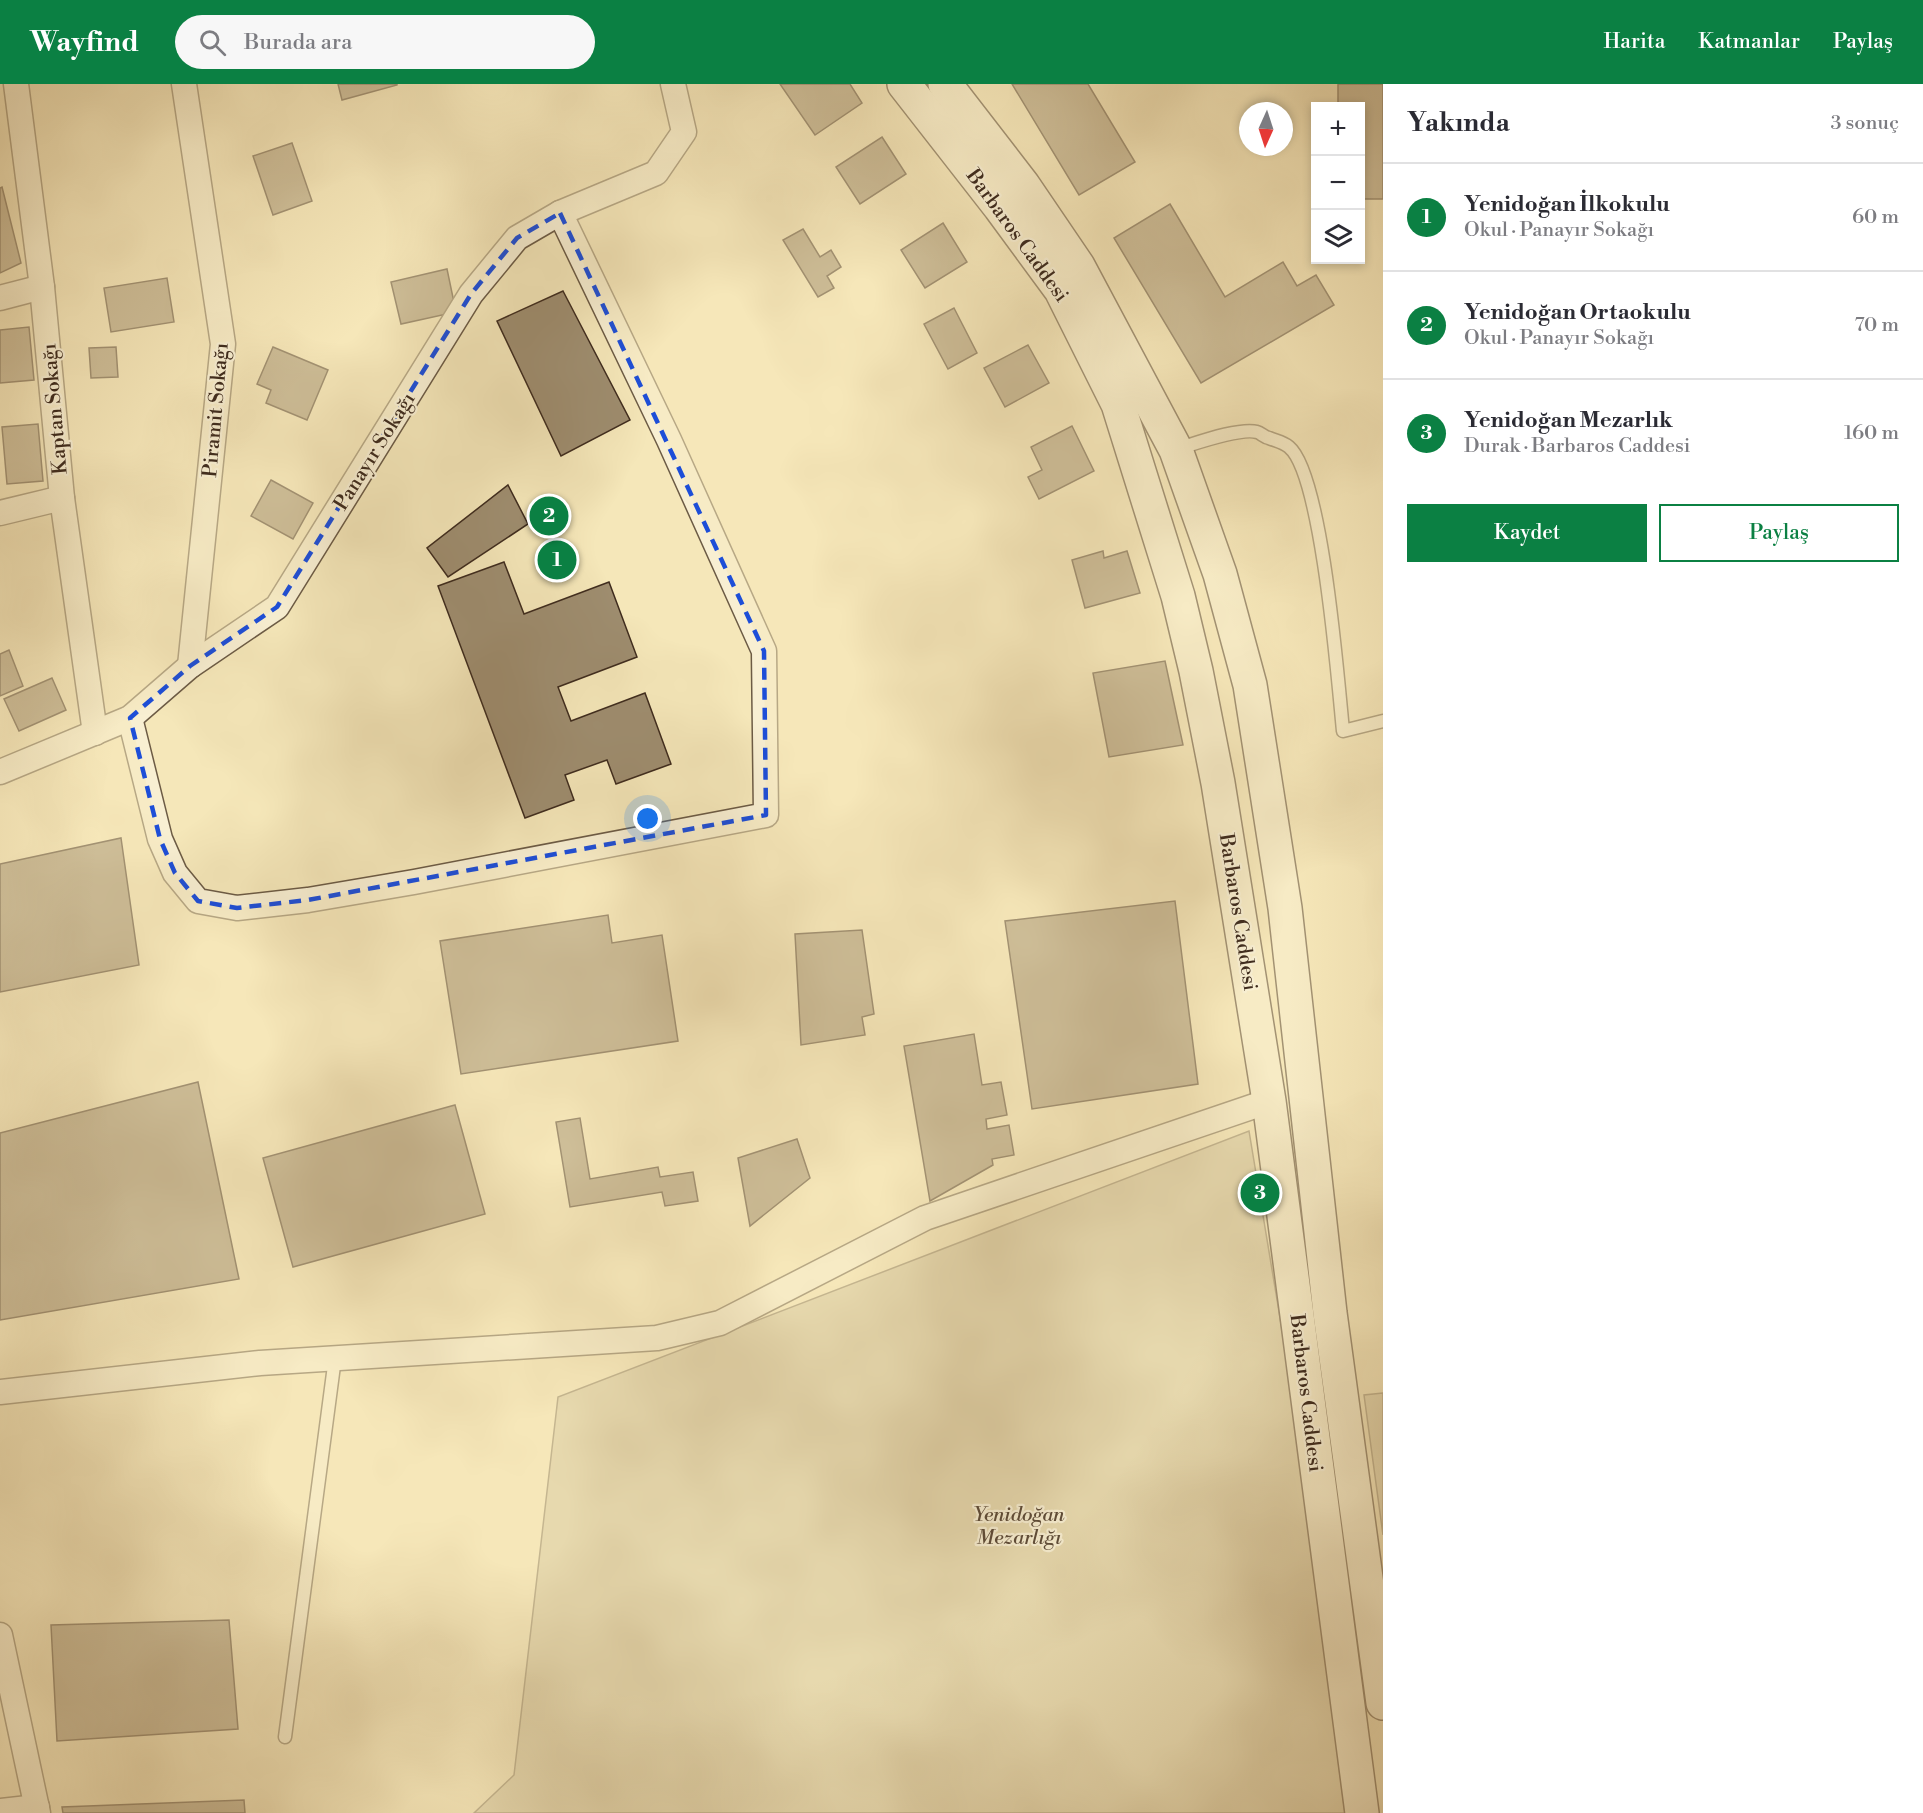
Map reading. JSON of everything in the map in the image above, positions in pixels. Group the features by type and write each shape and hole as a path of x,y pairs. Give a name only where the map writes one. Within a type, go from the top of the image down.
{"main road":[{"name":"Barbaros Caddesi","path":"904,84 1061,290 1118,404 1178,596 1196,671 1218,783 1269,1101 1368,1799"},
{"name":"Barbaros Caddesi","path":"945,84 1023,185 1078,266 1176,450 1220,574 1250,685 1285,908 1330,1312 1383,1703"}],"street":[{"name":"Kaptan Sokağı","path":"16,84 42,287 62,498 94,733"},
{"name":"Piramit Sokağı","path":"184,84 223,344 190,666"},
{"name":"Panayır Sokağı","path":"0,772 130,718 190,666 277,607 471,294 517,238 560,213 656,173 684,132 673,84"},
{"path":"130,718 160,839 175,873 198,900 237,908 308,900 402,884 766,815 764,651 669,440 560,213"},
{"path":"0,298 42,287"},
{"path":"0,513 62,498"},
{"path":"0,1392 260,1363 657,1338 720,1323 925,1218 1269,1101"},
{"path":"0,1635 38,1810 0,1811"}],"lane":[{"path":"1176,450 1219,435 1256,431 1279,441 1297,454 1311,492 1330,605 1343,731 1383,721"},
{"path":"285,1737 335,1358"}],"highlighted area":[{"path":"560,213 764,651 766,815 308,900 237,908 198,901 175,873 160,839 130,718 190,666 277,607 471,294 517,238"}],"green space":[{"name":"Yenidoğan Mezarlığı","path":"1249,1131 1285,1348 1345,1813 474,1813 514,1775 558,1397"},
{"path":"1383,1393 1383,1535 1364,1395"}],"building":[{"path":"338,84 397,84 397,85 342,100"},
{"path":"780,84 850,84 862,103 815,135"},
{"path":"1012,84 1088,84 1135,162 1079,195"},
{"path":"1338,84 1383,84 1383,199 1365,199 1365,102 1338,102"},
{"path":"882,137 906,174 860,204 836,167"},
{"path":"292,143 312,201 273,215 253,156"},
{"path":"2,187 21,263 0,273 0,188"},
{"path":"1170,204 1225,297 1283,262 1297,286 1316,275 1334,305 1201,383 1114,238"},
{"path":"943,223 967,262 925,288 901,250"},
{"path":"803,229 820,257 831,250 841,267 827,276 834,288 818,297 783,240"},
{"path":"447,269 456,312 401,324 391,282"},
{"path":"167,278 174,322 111,332 104,288"},
{"path":"563,291 630,420 561,456 497,321"},
{"path":"954,308 977,353 948,369 924,324"},
{"path":"29,327 34,380 0,383 0,330"},
{"path":"1028,345 1049,383 1005,407 984,368"},
{"path":"116,347 118,377 91,378 89,348"},
{"path":"273,347 328,370 307,420 266,403 271,390 257,384"},
{"path":"38,424 43,481 7,484 2,427"},
{"path":"1072,426 1094,471 1039,499 1028,477 1042,470 1031,447"},
{"path":"271,480 313,503 293,539 251,516"},
{"path":"508,485 528,524 448,577 427,548"},
{"path":"1103,551 1104,558 1127,551 1140,593 1085,608 1072,560"},
{"path":"504,562 524,614 609,582 637,657 558,687 571,721 645,693 671,764 616,784 607,760 565,775 574,800 525,818 438,586"},
{"path":"9,650 23,686 0,696 0,654"},
{"path":"1165,661 1183,745 1109,757 1093,673"},
{"path":"52,678 66,710 19,731 4,699"},
{"path":"121,838 139,965 0,992 0,864"},
{"path":"1175,901 1198,1084 1032,1109 1005,921"},
{"path":"608,915 612,943 662,935 678,1041 461,1074 440,941"},
{"path":"862,930 874,1014 862,1017 865,1035 801,1045 795,934"},
{"path":"974,1034 982,1085 1001,1082 1007,1115 986,1119 987,1129 1009,1125 1014,1155 992,1159 993,1165 930,1201 904,1046"},
{"path":"198,1082 239,1279 0,1320 0,1133"},
{"path":"455,1105 485,1214 293,1267 263,1158"},
{"path":"580,1118 590,1179 658,1167 660,1177 693,1172 698,1201 665,1206 662,1192 570,1207 556,1122"},
{"path":"797,1139 810,1178 750,1226 738,1158"},
{"path":"229,1620 238,1729 57,1741 51,1625"},
{"path":"244,1800 245,1813 63,1813 62,1807"}],"place":[{"name":"Yenidoğan Ortaokulu","path":"549,516"},
{"name":"Yenidoğan İlkokulu","path":"557,560"},
{"name":"Yenidoğan Mezarlık","path":"1260,1193"}]}
